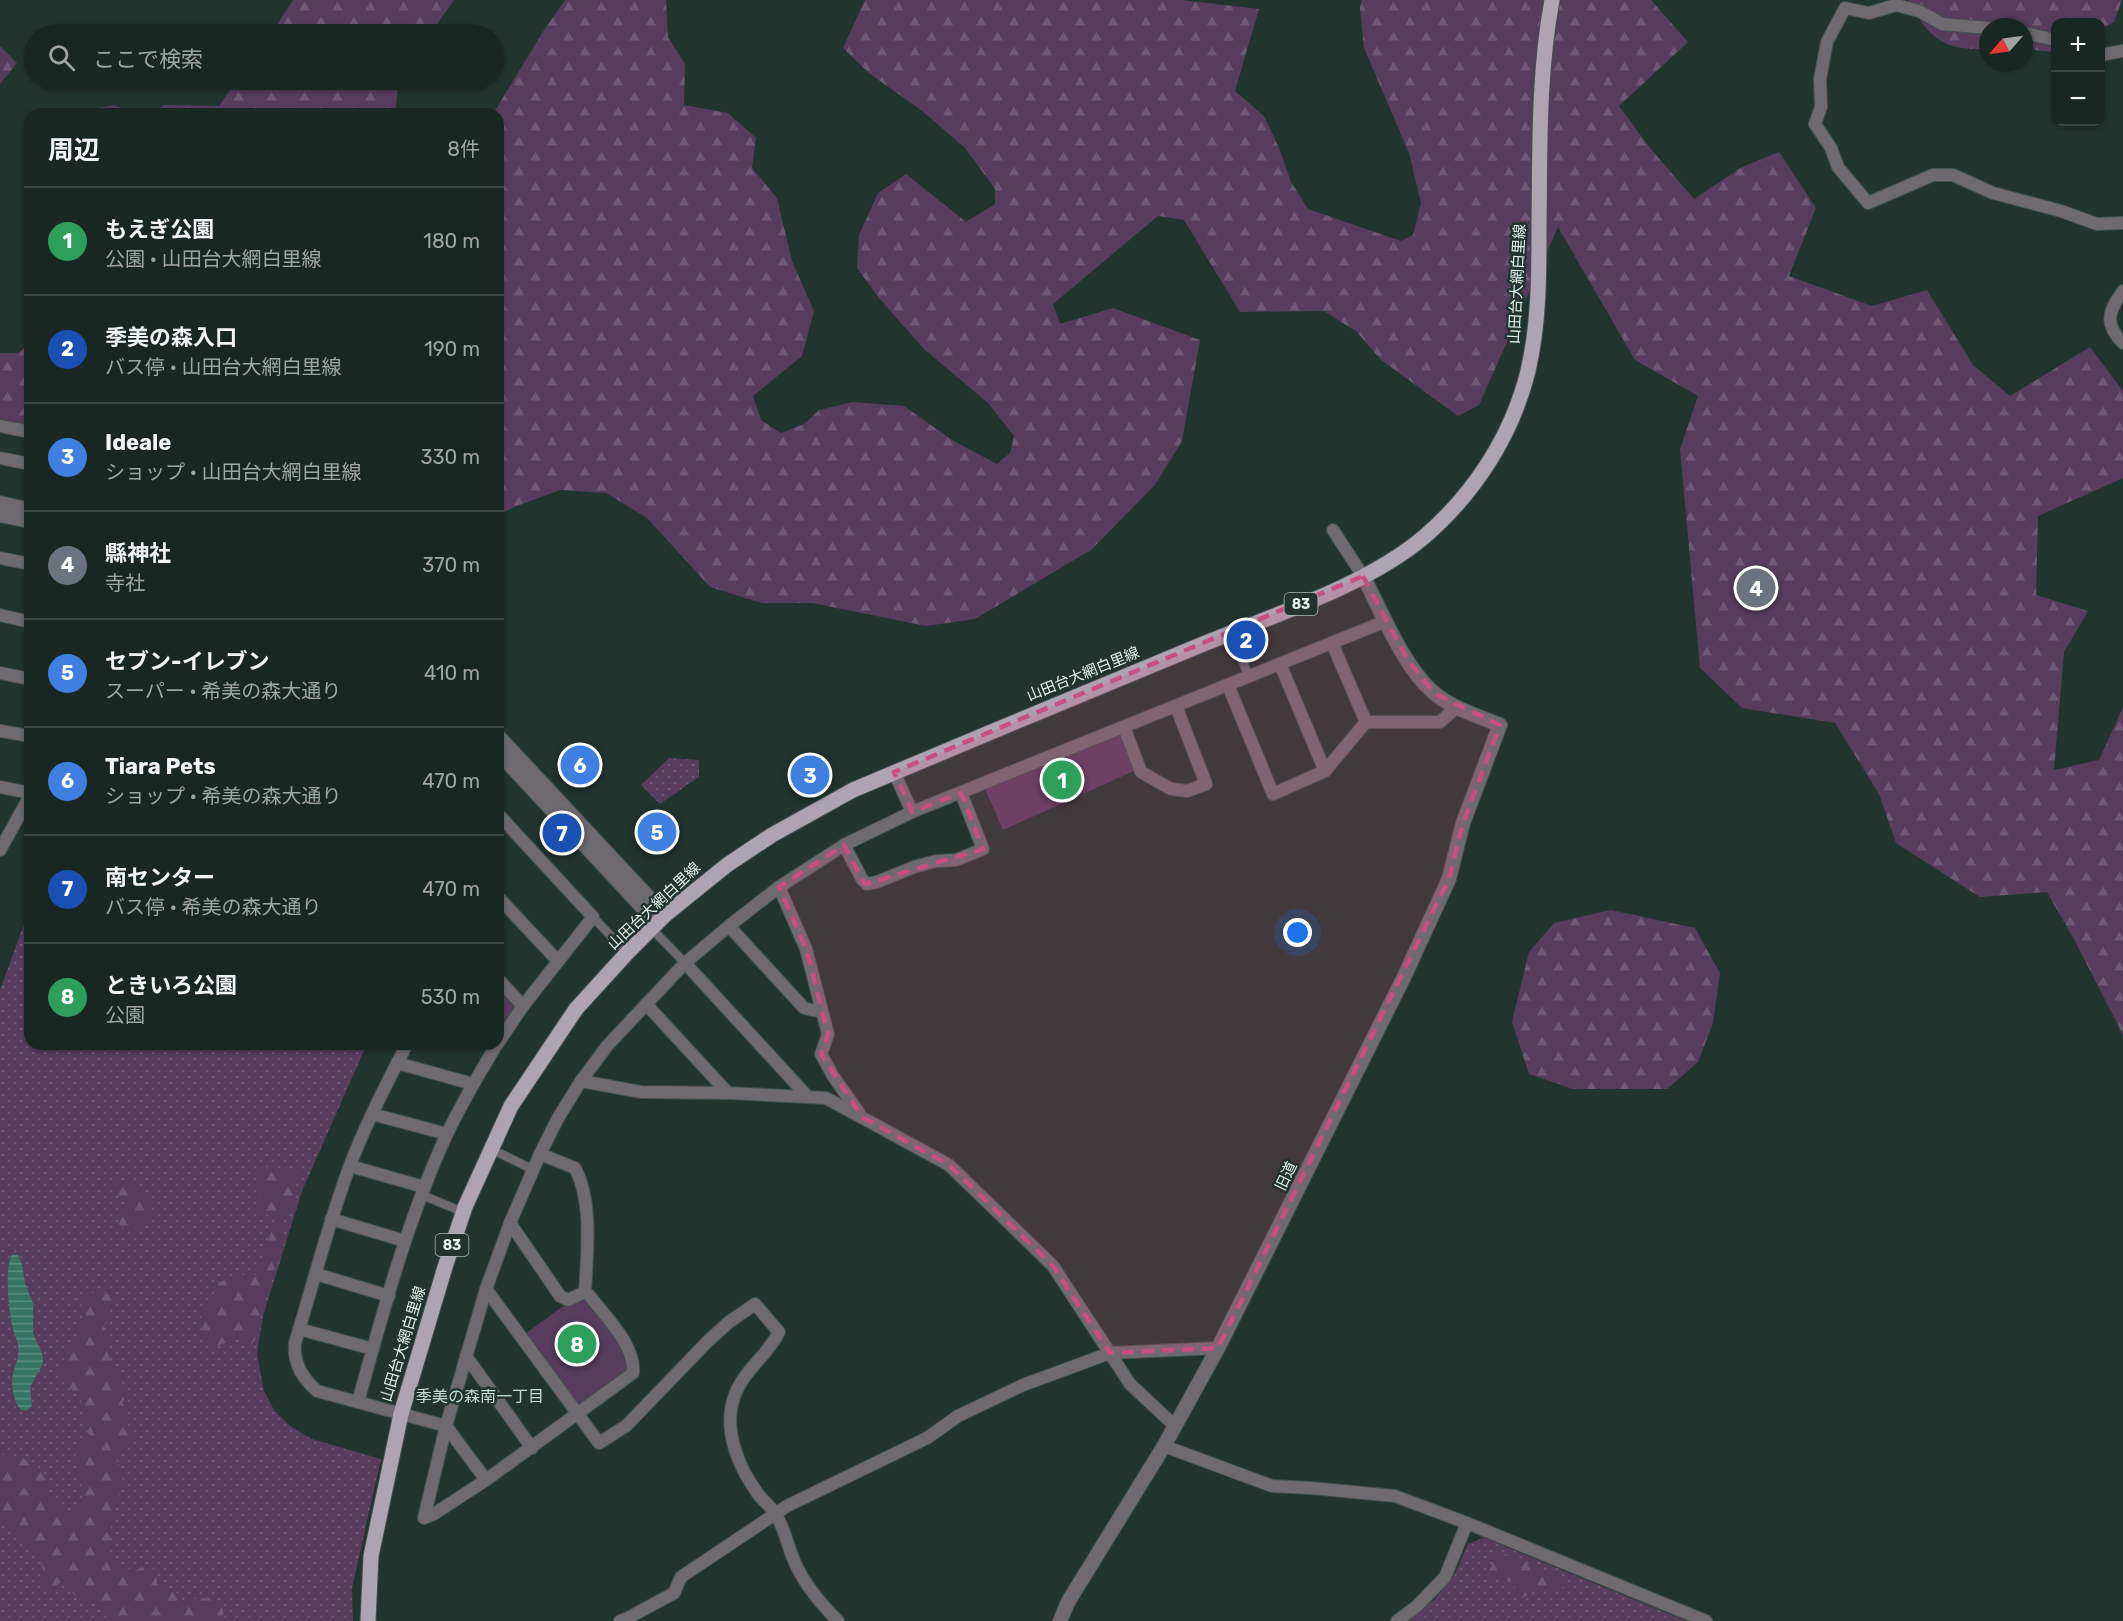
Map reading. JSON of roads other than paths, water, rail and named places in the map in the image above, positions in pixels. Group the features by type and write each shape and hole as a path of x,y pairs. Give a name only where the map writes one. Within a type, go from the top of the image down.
{"main road":[{"name":"山田台大網白里線","path":"368,1621 371,1556 401,1414 463,1212 511,1106 576,1009 627,953 658,922 717,872 772,835 853,789 1297,606 1375,570 1423,537 1457,503 1489,463 1513,418 1521,397 1533,346 1537,309 1540,118 1545,47 1552,0"}],"street":[{"path":"1979,27 1942,24 1919,11 1896,5 1869,13 1845,8 1827,42 1820,79 1821,107 1815,124 1831,148 1838,167 1868,203 1933,175 1953,176 1993,193 2061,211 2097,224 2123,223"},
{"path":"2033,35 2051,39"},
{"path":"2105,54 2123,51"},
{"path":"2123,291 2109,318 2110,325 2123,343"},
{"path":"0,426 24,431"},
{"path":"0,458 24,463"},
{"path":"0,503 24,509"},
{"path":"0,515 24,520"},
{"path":"1333,530 1363,576 1406,657 1420,678 1434,693 1457,707 1440,722 1366,722"},
{"path":"0,558 24,563"},
{"path":"0,615 24,621"},
{"path":"585,1292 589,1294 628,1347 634,1363 633,1373 486,1480 434,1514 424,1518 446,1426 486,1289 510,1223 540,1155 558,1118 581,1081 607,1046 685,963 779,887 844,845 912,812 1386,621"},
{"path":"1230,633 1249,676"},
{"path":"1332,643 1366,722"},
{"path":"1280,664 1325,771"},
{"path":"0,673 24,678"},
{"path":"1228,685 1273,794 1325,771 1366,722"},
{"path":"1124,727 1141,772 1171,789 1187,791 1206,784 1176,706"},
{"name":"旧道","path":"1060,1621 1068,1602 1164,1446 1218,1348 1404,977 1449,879 1463,823 1500,725 1457,707"},
{"path":"0,731 24,735"},
{"path":"504,744 522,770 658,922 685,963 808,1097"},
{"path":"504,756 522,770"},
{"path":"894,772 912,812"},
{"path":"0,787 24,793"},
{"path":"844,845 867,884 936,861 956,860 983,849 961,793"},
{"path":"1,846 24,805"},
{"path":"504,821 627,953"},
{"path":"779,887 806,949 828,1034 821,1054 862,1117"},
{"path":"504,903 558,961"},
{"path":"504,1032 593,917"},
{"path":"729,926 804,1008 822,1011"},
{"path":"504,985 524,1006"},
{"path":"646,1004 728,1093"},
{"path":"404,1050 372,1114 350,1166 331,1219 294,1353 303,1376 317,1390 446,1426 486,1480"},
{"path":"358,1402 405,1241 423,1191 447,1134 492,1050"},
{"path":"397,1063 473,1084"},
{"path":"581,1081 641,1092 728,1093 826,1098 949,1165 1053,1266 1130,1384 1175,1426"},
{"path":"835,1103 842,1102 846,1094"},
{"path":"372,1114 447,1134"},
{"path":"491,1149 534,1170"},
{"path":"540,1155 575,1168 583,1182 587,1206 585,1292"},
{"path":"350,1166 423,1191 463,1212"},
{"path":"331,1219 405,1241"},
{"path":"510,1223 560,1296 568,1300 585,1292"},
{"path":"316,1274 389,1296"},
{"path":"486,1289 599,1443 626,1426 708,1341 729,1322 755,1304 779,1332 773,1344 742,1379 732,1406 731,1430 734,1451 758,1494 776,1514 800,1573 838,1621"},
{"path":"299,1329 373,1349"},
{"path":"620,1621 674,1593 681,1577 776,1514 853,1473 927,1438 958,1416 1023,1385 1110,1353 1218,1348"},
{"path":"466,1356 532,1448"},
{"path":"1164,1446 1272,1486 1395,1496 1706,1621"},
{"path":"1397,1621 1417,1606 1445,1577 1467,1523"}],"place":[{"name":"縣神社","path":"1756,588"},
{"name":"季美の森入口","path":"1246,640"},
{"name":"Tiara Pets","path":"580,765"},
{"name":"Ideale","path":"810,775"},
{"name":"もえぎ公園","path":"1062,780"},
{"name":"セブン-イレブン","path":"657,832"},
{"name":"南センター","path":"562,833"},
{"name":"ときいろ公園","path":"577,1344"}],"district":[{"name":"季美の森南一丁目","path":"480,1396"}]}
